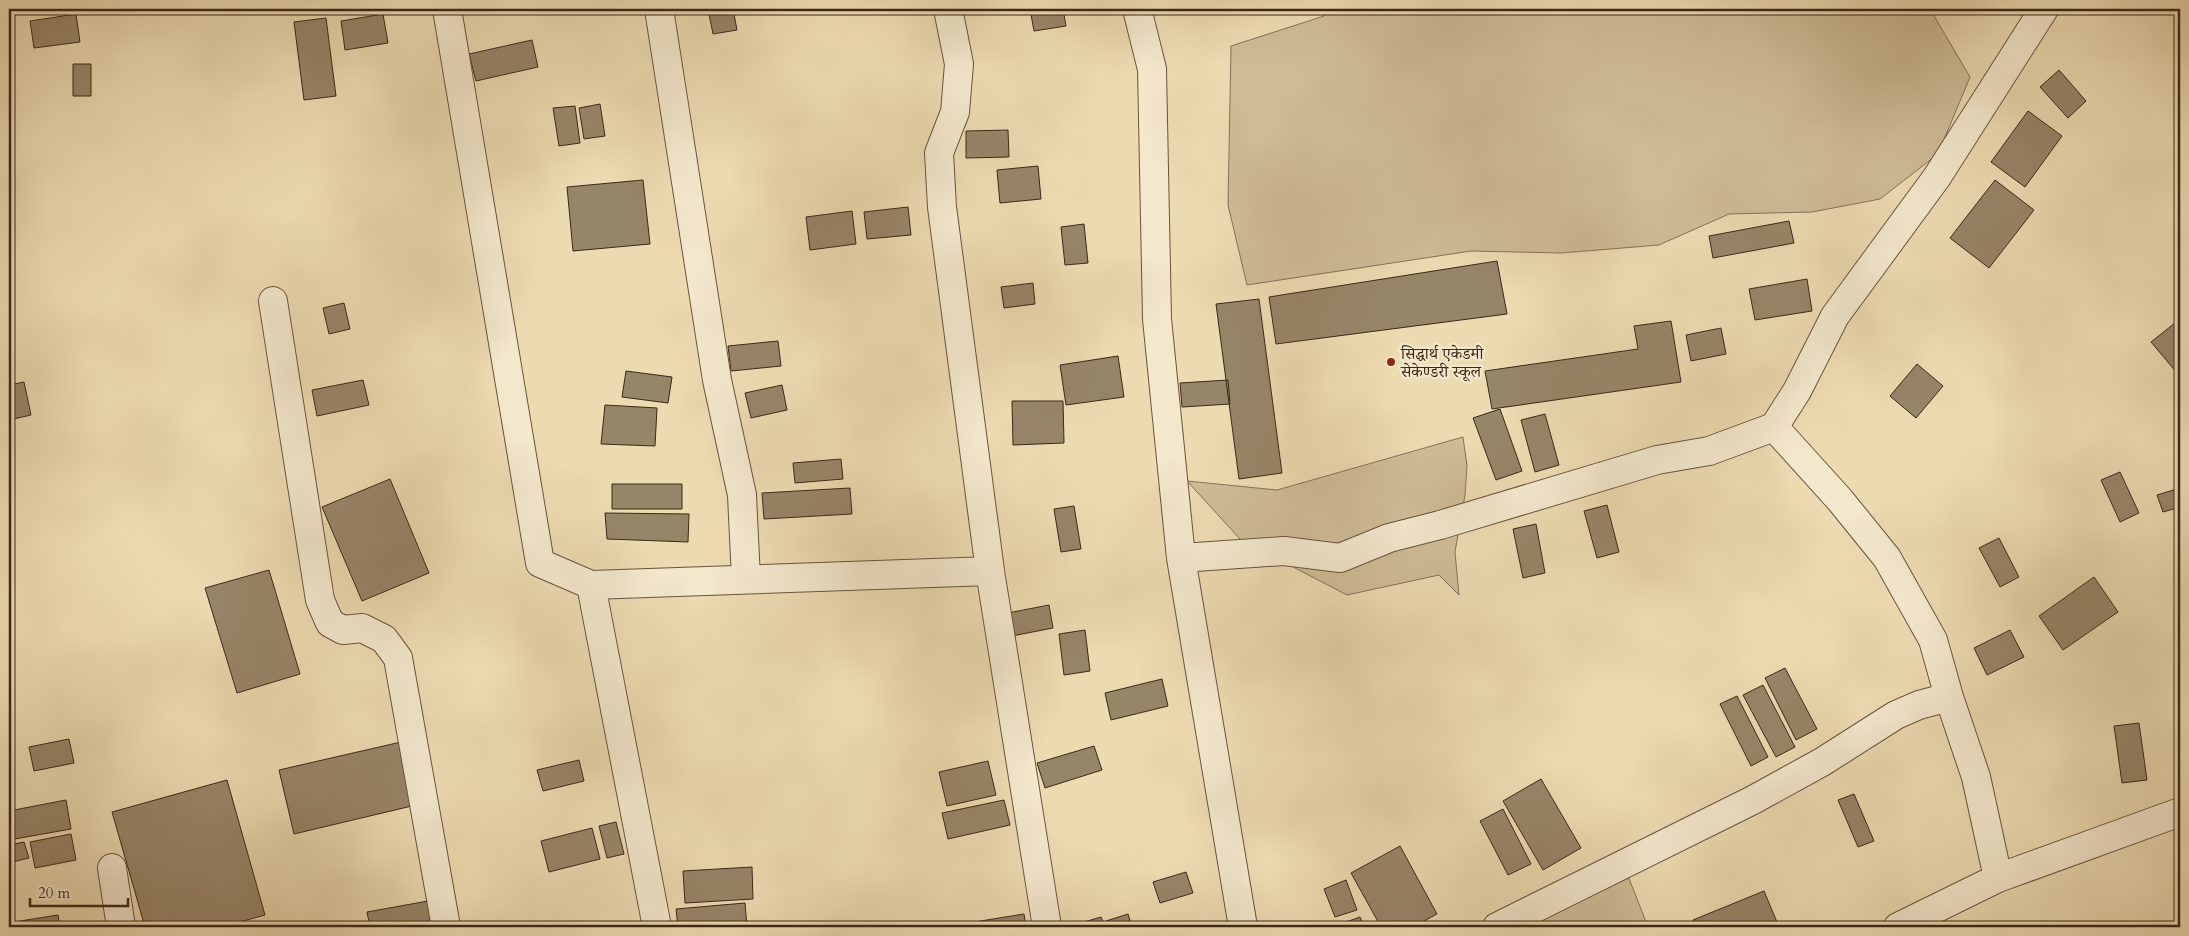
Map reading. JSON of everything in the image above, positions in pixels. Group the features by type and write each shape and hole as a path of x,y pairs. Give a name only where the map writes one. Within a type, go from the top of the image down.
{"street":[{"path":"447,9 540,563 591,585 990,571"},
{"path":"659,9 717,380 742,495 746,579"},
{"path":"948,9 960,64 955,112 939,153 942,207 990,571 1047,927"},
{"path":"1137,9 1152,69 1157,319 1181,558 1244,927"},
{"path":"1181,558 1284,551 1340,558 1389,538 1440,525 1657,460 1709,451 1774,427 1797,392 1835,316 1937,177 2045,9"},
{"path":"273,301 320,600 330,623 343,630 362,628 384,639 398,658 446,927"},
{"path":"1774,427 1840,500 1887,558 1933,640 1976,776 1998,878"},
{"path":"591,585 657,927"},
{"path":"1497,927 1753,800 1822,762 1896,715 1919,705 1950,697"},
{"path":"1898,927 1998,878 2180,812"},
{"path":"112,868 121,927"}],"shaded area":[{"path":"1324,9 1930,9 1970,77 1938,154 1880,199 1812,212 1729,214 1659,245 1561,253 1471,251 1247,285 1228,205 1231,46 1324,16"},
{"path":"1463,437 1467,466 1465,495 1455,552 1459,595 1439,575 1347,595 1241,540 1187,481 1277,490"},
{"path":"1626,871 1648,927 1516,927"}],"building":[{"path":"708,9 733,9 737,30 713,34"},
{"path":"962,9 980,9 963,13"},
{"path":"1030,9 1063,9 1066,26 1034,31"},
{"path":"76,14 80,42 34,48 30,21"},
{"path":"383,14 388,43 345,50 341,21"},
{"path":"326,18 336,96 304,100 294,22"},
{"path":"532,40 538,67 476,81 469,54"},
{"path":"73,64 91,64 91,96 73,96"},
{"path":"2059,70 2086,101 2068,118 2040,87"},
{"path":"600,104 605,136 584,139 579,108"},
{"path":"575,106 580,143 559,146 553,108"},
{"path":"2028,111 2062,136 2025,187 1991,162"},
{"path":"1008,130 1009,157 966,158 966,131"},
{"path":"1038,166 1041,199 1000,203 997,170"},
{"path":"643,180 650,244 573,251 567,187"},
{"path":"1995,180 2034,210 1989,268 1950,238"},
{"path":"908,207 911,235 867,239 864,212"},
{"path":"852,211 856,244 810,250 806,217"},
{"path":"1789,221 1794,243 1713,258 1709,236"},
{"path":"1084,224 1088,263 1065,265 1061,227"},
{"path":"1497,261 1507,314 1276,344 1269,297"},
{"path":"1807,279 1812,311 1755,320 1749,289"},
{"path":"1033,283 1035,304 1004,308 1001,287"},
{"path":"1259,299 1282,473 1239,479 1216,304"},
{"path":"344,303 350,329 329,334 323,308"},
{"path":"2180,319 2180,371 2177,373 2151,342"},
{"path":"1671,321 1681,382 1492,409 1485,371 1638,349 1634,326"},
{"path":"1721,328 1726,354 1691,361 1686,335"},
{"path":"778,341 781,366 731,371 728,346"},
{"path":"1118,356 1124,397 1066,405 1060,365"},
{"path":"1917,364 1943,386 1916,418 1890,396"},
{"path":"626,371 672,377 668,403 622,397"},
{"path":"363,380 369,405 317,416 312,390"},
{"path":"1228,380 1230,404 1182,407 1180,383"},
{"path":"24,382 31,415 9,420 9,385"},
{"path":"782,385 787,410 751,418 745,393"},
{"path":"1012,401 1063,401 1064,443 1013,445"},
{"path":"605,405 657,408 655,446 601,444"},
{"path":"1500,409 1522,471 1496,480 1473,418"},
{"path":"1545,414 1559,465 1535,472 1521,420"},
{"path":"841,459 843,479 795,483 793,463"},
{"path":"2120,472 2139,513 2120,522 2101,480"},
{"path":"390,479 429,573 362,601 322,507"},
{"path":"612,484 682,484 682,509 612,509"},
{"path":"850,488 852,514 764,519 762,493"},
{"path":"2180,488 2180,507 2163,512 2157,495"},
{"path":"1607,505 1619,552 1597,558 1584,511"},
{"path":"1074,506 1081,549 1061,552 1054,509"},
{"path":"605,513 689,514 688,542 607,539"},
{"path":"1536,524 1545,573 1523,578 1513,529"},
{"path":"1999,538 2019,577 2000,587 1979,548"},
{"path":"269,570 300,674 237,693 205,588"},
{"path":"2094,577 2118,612 2063,650 2039,616"},
{"path":"1049,605 1053,628 1012,636 1008,613"},
{"path":"1085,630 1090,671 1064,675 1059,634"},
{"path":"2010,630 2024,657 1987,675 1974,648"},
{"path":"1785,668 1817,729 1796,740 1765,678"},
{"path":"1162,679 1168,706 1111,720 1105,693"},
{"path":"1763,685 1795,747 1776,757 1743,695"},
{"path":"1737,696 1768,757 1751,766 1720,704"},
{"path":"2139,723 2147,780 2122,783 2114,726"},
{"path":"69,739 74,763 34,771 29,747"},
{"path":"401,742 416,805 294,834 279,770"},
{"path":"1094,746 1102,770 1045,788 1037,763"},
{"path":"579,760 584,781 543,791 537,770"},
{"path":"988,761 996,795 947,806 939,772"},
{"path":"1541,779 1581,848 1543,870 1503,801"},
{"path":"227,780 265,915 222,927 145,927 112,812"},
{"path":"1854,794 1874,841 1858,847 1838,800"},
{"path":"66,800 71,829 9,840 9,811"},
{"path":"1004,800 1010,825 948,839 942,813"},
{"path":"1503,809 1531,864 1508,875 1480,821"},
{"path":"616,822 624,854 607,858 599,826"},
{"path":"592,828 600,859 549,872 541,841"},
{"path":"71,834 76,860 35,868 30,842"},
{"path":"24,842 29,858 9,863 9,845"},
{"path":"1400,846 1437,914 1413,927 1381,927 1351,873"},
{"path":"752,867 753,899 685,903 683,871"},
{"path":"1186,872 1193,893 1160,903 1153,882"},
{"path":"1346,880 1357,910 1335,917 1324,889"},
{"path":"1764,891 1779,927 1754,927 1751,922 1738,927 1696,927 1693,920"},
{"path":"428,901 433,927 370,927 367,912"},
{"path":"745,903 747,927 678,927 676,909"},
{"path":"1024,914 1026,927 963,927 962,924"},
{"path":"1128,914 1132,927 1108,927 1106,921"},
{"path":"58,915 60,927 21,927 20,921"},
{"path":"1101,917 1105,927 1067,927"},
{"path":"1360,917 1364,927 1332,927"}],"place":[{"name":"सिद्धार्थ एकेडमी सेकेण्डरी स्कूल","path":"1391,362"}]}
